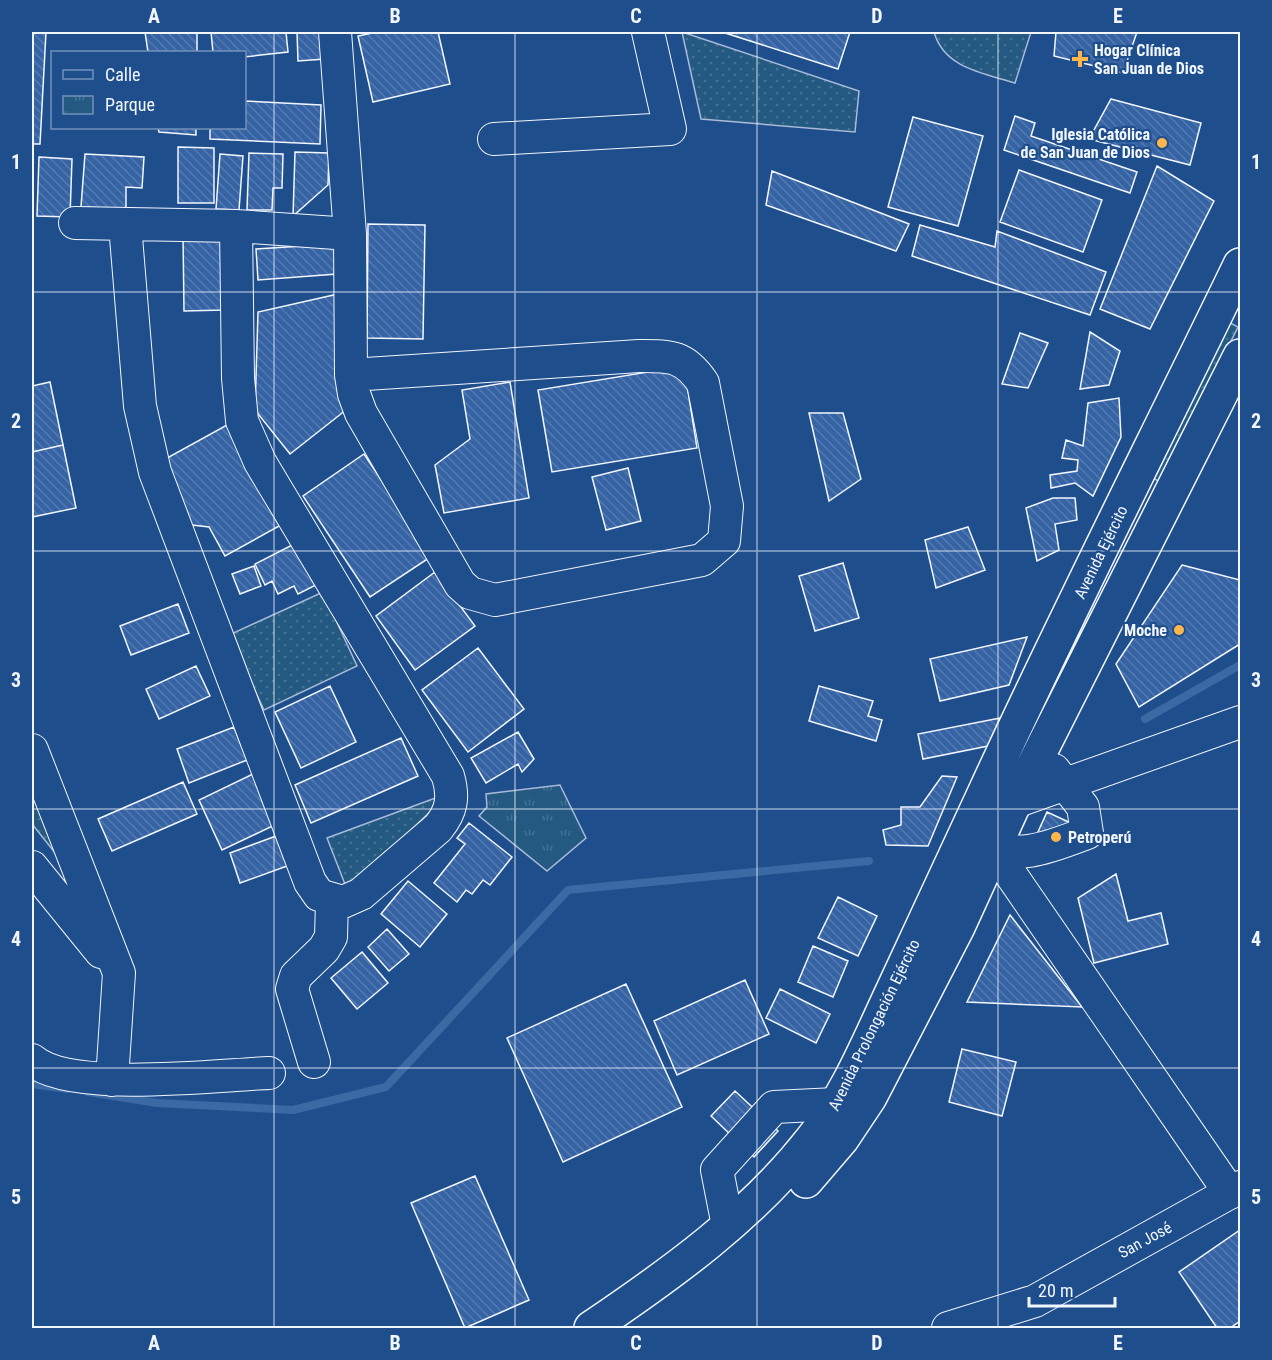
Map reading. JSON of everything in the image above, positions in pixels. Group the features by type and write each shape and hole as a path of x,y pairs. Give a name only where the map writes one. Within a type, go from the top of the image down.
{"main road":[{"name":"Avenida Ejército","path":"963,838 1240,272"},
{"path":"994,850 1015,802 1240,356"},
{"name":"Avenida Prolongación Ejército","path":"591,1329 654,1286 728,1226 787,1171 815,1136 836,1104 868,1043 963,838"},
{"name":"Avenida Prolongación Ejército","path":"628,1329 685,1289 737,1246 812,1175 842,1139 870,1097 958,927 994,850"}],"street":[{"path":"335,32 350,234 351,375 354,394 361,413 453,572 470,593 482,599 495,600 702,560 724,542 727,506 702,382 693,369 679,358 639,356 351,375"},
{"path":"494,139 670,129 648,32"},
{"path":"75,224 236,226 350,234"},
{"path":"125,225 140,406 155,472 310,882 319,895 332,901 343,902 361,894 438,828 447,818 452,804 452,790 448,776 260,462 242,421 238,378 236,226"},
{"path":"1015,802 1240,722"},
{"path":"32,750 119,973 111,1080"},
{"path":"963,838 994,850 1037,852 1087,833 1083,807 1067,784 1040,754"},
{"path":"994,850 1235,1190"},
{"path":"32,867 119,973"},
{"path":"314,1062 292,989 296,976 324,949 331,937 332,901"},
{"path":"32,1060 48,1071 111,1080 269,1073"},
{"path":"728,1226 717,1170 774,1107 836,1104"},
{"name":"San José","path":"948,1329 1035,1301 1235,1190"}],"green space":[{"path":"682,32 859,91 855,132 701,119"},
{"path":"934,32 1031,32 1015,83 978,72 956,61 946,54"},
{"path":"1225,320 1238,327 1160,482 1151,477"},
{"path":"323,592 357,666 264,710 229,635"},
{"path":"560,785 586,838 547,871 479,816 487,807 486,794"},
{"path":"32,786 60,859 32,824"},
{"path":"449,793 348,892 327,838"}],"building":[{"path":"32,32 46,32 40,144 32,144"},
{"path":"145,32 197,32 197,51 148,51"},
{"path":"211,32 286,32 288,52 246,57 246,51 213,51"},
{"path":"297,32 323,32 325,59 298,61"},
{"path":"377,32 438,32 450,84 373,102 358,36"},
{"path":"722,32 850,32 838,69"},
{"path":"1056,32 1137,32 1123,73 1054,56"},
{"path":"1111,99 1201,123 1190,165 1089,139"},
{"path":"246,101 321,105 320,144 210,139 210,129 246,129"},
{"path":"1015,116 1035,123 1031,136 1137,172 1130,193 1004,150"},
{"path":"913,117 983,136 958,226 888,207"},
{"path":"158,129 196,129 196,135 159,132"},
{"path":"178,147 214,148 214,203 178,203"},
{"path":"295,152 329,153 328,185 293,216"},
{"path":"249,153 283,154 282,188 273,188 272,210 247,210"},
{"path":"85,154 144,157 142,188 126,187 126,209 81,207"},
{"path":"220,154 243,156 239,210 216,209"},
{"path":"39,157 72,159 70,217 37,216"},
{"path":"1157,166 1214,201 1150,329 1100,309"},
{"path":"1019,170 1102,200 1083,252 1000,222"},
{"path":"772,171 909,224 896,251 766,205"},
{"path":"368,224 425,225 423,339 367,338"},
{"path":"920,225 995,247 997,231 1106,272 1090,315 912,256"},
{"path":"223,234 225,310 184,311 183,235"},
{"path":"334,244 337,274 258,280 256,249"},
{"path":"338,294 351,406 290,454 255,410 258,312"},
{"path":"1090,332 1120,351 1109,385 1080,389"},
{"path":"1020,333 1048,343 1028,388 1002,384"},
{"path":"684,366 697,448 552,472 538,390"},
{"path":"50,382 63,445 32,452 32,386"},
{"path":"510,382 529,498 444,513 435,465 470,439 462,390"},
{"path":"1119,398 1121,437 1093,496 1075,483 1051,488 1050,475 1077,471 1078,460 1062,458 1066,440 1083,446 1088,403"},
{"path":"809,413 843,413 861,479 829,501"},
{"path":"236,420 290,520 225,556 209,527 192,525 158,463"},
{"path":"63,445 76,508 32,517 32,452"},
{"path":"364,454 432,556 370,597 303,496"},
{"path":"628,468 641,521 606,530 592,477"},
{"path":"1053,498 1075,498 1077,520 1055,524 1059,550 1037,561 1026,508"},
{"path":"968,527 985,570 936,588 925,540"},
{"path":"296,543 316,585 298,594 294,586 278,594 272,581 265,585 255,564"},
{"path":"843,563 859,618 815,631 799,576"},
{"path":"1182,565 1240,580 1240,644 1139,707 1116,664"},
{"path":"254,566 261,586 240,594 232,574"},
{"path":"435,572 475,626 415,670 376,616"},
{"path":"178,604 189,633 131,655 120,626"},
{"path":"1027,637 1009,685 940,701 930,659"},
{"path":"478,648 524,709 468,752 422,690"},
{"path":"196,666 210,696 159,719 146,689"},
{"path":"330,686 356,742 301,768 275,712"},
{"path":"819,686 873,701 868,716 882,720 876,741 809,721"},
{"path":"1000,718 988,746 923,759 918,734"},
{"path":"234,727 247,760 189,783 177,749"},
{"path":"518,732 534,759 522,772 518,764 486,783 471,758"},
{"path":"401,738 418,776 311,823 295,785"},
{"path":"255,773 279,823 222,850 199,800"},
{"path":"942,776 957,777 928,846 886,845 883,830 901,825 901,807 920,807"},
{"path":"183,782 197,814 112,851 98,819"},
{"path":"1047,812 1073,824 1033,843"},
{"path":"469,823 512,857 490,885 483,880 472,894 466,890 457,902 434,883 465,844 457,838"},
{"path":"276,836 287,866 240,883 230,853"},
{"path":"1116,874 1128,921 1161,913 1168,944 1094,963 1078,898"},
{"path":"408,881 447,914 420,947 381,914"},
{"path":"838,897 877,916 858,956 818,938"},
{"path":"1010,915 1082,1007 967,1002"},
{"path":"387,929 409,954 389,971 368,947"},
{"path":"813,946 848,961 833,997 798,982"},
{"path":"362,952 388,983 357,1009 331,978"},
{"path":"745,980 769,1034 677,1075 654,1021"},
{"path":"626,984 682,1107 563,1162 507,1038"},
{"path":"780,989 830,1014 816,1043 766,1018"},
{"path":"962,1049 1016,1062 1002,1116 949,1102"},
{"path":"735,1091 778,1131 754,1157 711,1116"},
{"path":"475,1176 529,1300 465,1328 411,1203"},
{"path":"1240,1230 1240,1321 1230,1328 1217,1328 1179,1272"}],"waterway":[{"path":"1145,719 1240,665"},
{"path":"88,1092 157,1103 293,1110 386,1087 568,890 869,861"},
{"path":"32,1084 67,1089"}],"place":[{"name":"Hogar Clínica San Juan de Dios","path":"1080,59"},
{"name":"Iglesia Católica de San Juan de Dios","path":"1162,143"},
{"name":"Moche","path":"1179,630"},
{"name":"Petroperú","path":"1056,837"}]}
